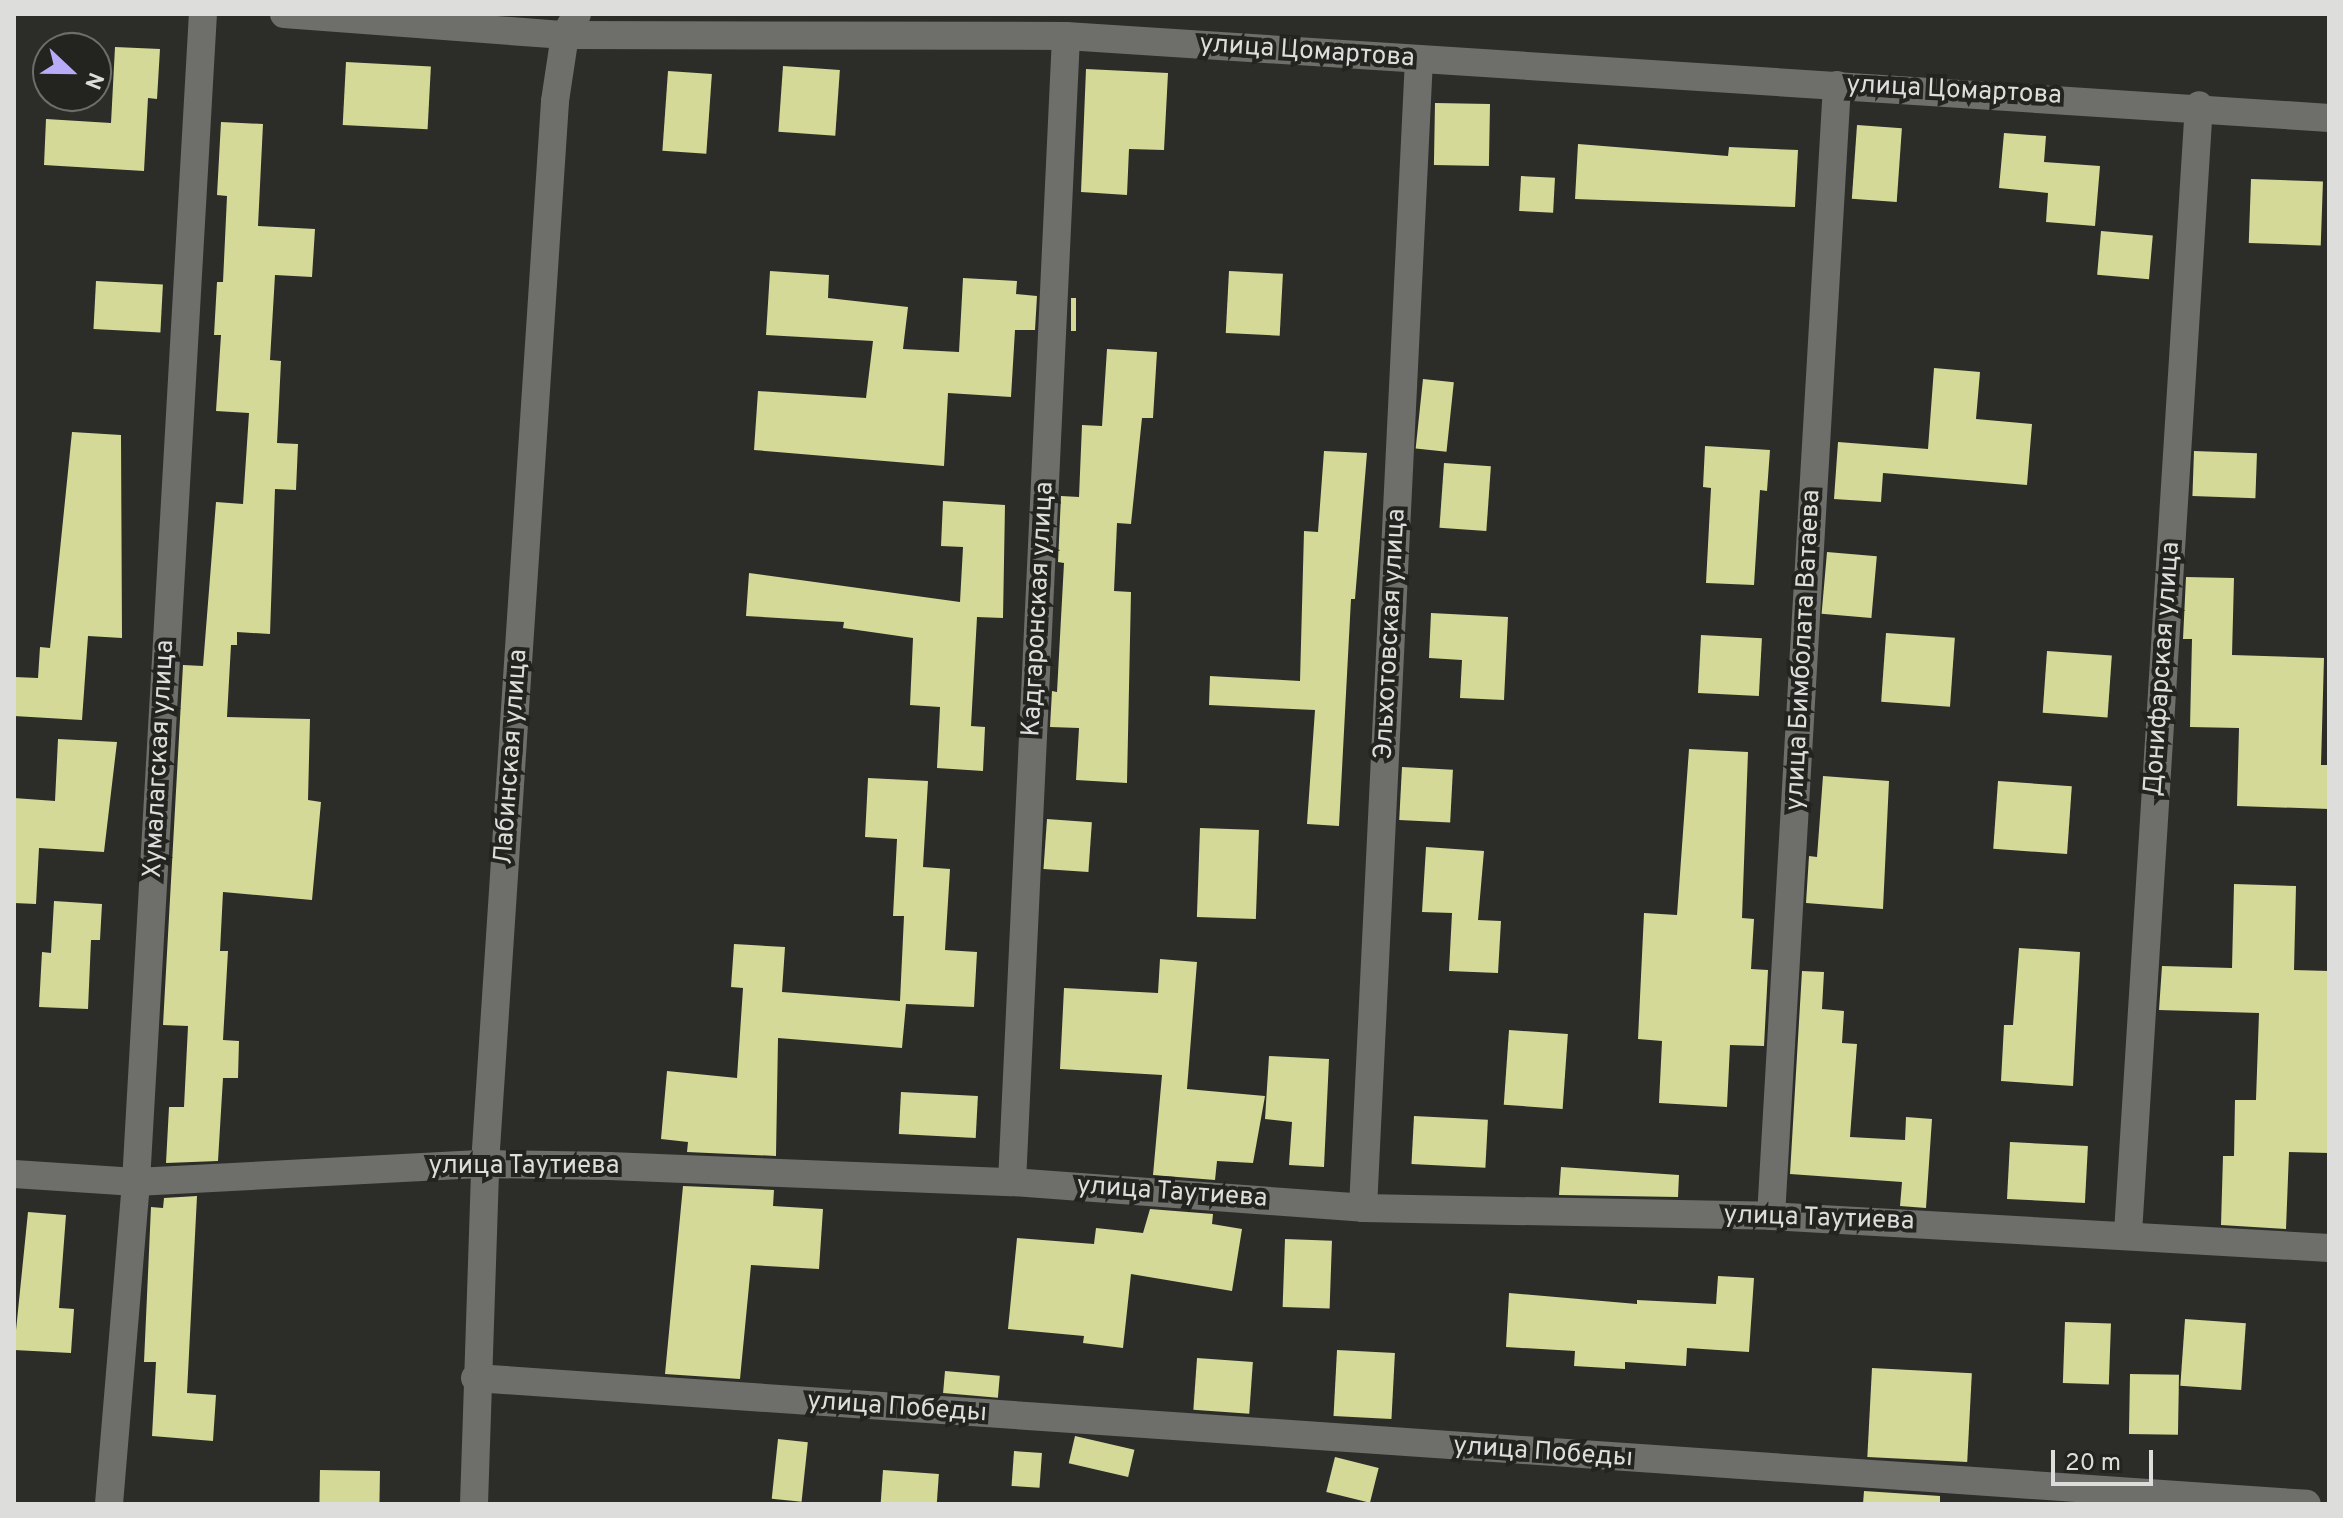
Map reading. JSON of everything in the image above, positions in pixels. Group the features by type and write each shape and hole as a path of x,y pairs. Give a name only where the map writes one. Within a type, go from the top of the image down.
{"street":[{"name":"Хумалагская улица","path":"109,1504 136,1182 203,14"},
{"name":"улица Цомартова","path":"284,14 571,25 1066,36 1419,60 2199,105 2329,118"},
{"name":"Лабинская улица","path":"474,1504 475,1378 485,1164 555,101 571,25"},
{"name":"Кадгаронская улица","path":"1012,1182 1066,36"},
{"name":"Эльхотовская улица","path":"1363,1208 1419,60"},
{"name":"улица Бимболата Ватаева","path":"1771,1216 1837,85"},
{"name":"Донифарская улица","path":"2128,1233 2199,105"},
{"name":"улица Таутиева","path":"14,1174 136,1182 485,1164 1012,1182 1363,1208 1771,1216 2128,1233 2329,1248"},
{"name":"улица Победы","path":"475,1378 2307,1504"}],"building":[{"path":"115,47 160,49 157,99 148,98 144,171 44,165 46,119 111,123"},
{"path":"346,62 431,66 428,129 343,125"},
{"path":"783,66 840,70 835,136 778,132"},
{"path":"1086,69 1168,73 1164,150 1129,149 1127,195 1081,192"},
{"path":"668,71 712,74 706,154 662,151"},
{"path":"1435,103 1490,104 1489,166 1434,165"},
{"path":"221,122 263,124 258,226 315,229 312,277 275,275 270,360 281,361 277,443 298,444 296,490 275,489 270,634 237,632 237,645 231,645 227,717 310,719 308,800 321,802 312,900 223,892 220,951 228,951 223,1040 239,1041 238,1078 223,1078 218,1161 166,1163 169,1107 184,1107 188,1026 163,1025 183,665 203,666 216,502 243,504 249,413 216,411 221,335 214,335 217,282 223,282 227,196 217,195"},
{"path":"1857,125 1902,128 1897,202 1852,199"},
{"path":"2004,133 2046,136 2044,162 2100,166 2095,226 2046,222 2048,193 1999,188"},
{"path":"1578,144 1728,156 1729,147 1798,150 1795,207 1575,199"},
{"path":"1521,176 1555,178 1553,213 1519,211"},
{"path":"2251,179 2323,182 2321,245 2249,243"},
{"path":"2101,231 2153,236 2149,279 2097,275"},
{"path":"770,271 829,275 828,298 908,307 903,349 959,352 963,278 1017,281 1016,294 1037,296 1035,330 1015,330 1011,397 948,393 944,466 754,450 758,391 866,398 873,341 766,335"},
{"path":"1229,271 1283,274 1280,336 1226,333"},
{"path":"96,281 163,285 160,332 93,329"},
{"path":"1071,298 1076,298 1076,331 1071,331"},
{"path":"1107,349 1157,352 1153,418 1142,418 1131,524 1117,523 1114,591 1131,592 1127,783 1076,780 1079,728 1050,727 1052,691 1057,692 1064,563 1058,562 1061,496 1079,497 1082,425 1102,426"},
{"path":"1934,368 1980,372 1976,419 2032,424 2027,485 1883,473 1881,502 1834,499 1838,442 1928,449"},
{"path":"1423,379 1454,382 1447,452 1416,449"},
{"path":"72,432 121,435 122,638 88,636 82,720 14,716 14,677 38,678 40,647 50,648"},
{"path":"1705,446 1770,450 1767,491 1760,490 1754,585 1706,583 1711,488 1703,487"},
{"path":"1324,451 1367,453 1355,599 1351,599 1339,826 1307,824 1315,710 1209,705 1210,676 1300,681 1304,531 1318,532"},
{"path":"2194,451 2257,453 2255,498 2192,496"},
{"path":"1444,463 1491,466 1486,531 1439,528"},
{"path":"943,501 1005,505 1003,618 977,617 971,726 985,727 983,771 937,768 940,707 910,705 913,638 843,628 844,622 746,616 749,573 960,602 963,547 941,546"},
{"path":"1827,552 1877,556 1871,618 1822,614"},
{"path":"2186,577 2234,578 2232,655 2324,658 2321,765 2329,765 2329,809 2237,806 2239,728 2190,727 2192,639 2183,639"},
{"path":"1431,613 1508,617 1504,700 1460,698 1462,660 1429,658"},
{"path":"1886,633 1955,638 1950,707 1881,702"},
{"path":"1701,635 1762,638 1759,696 1698,693"},
{"path":"2047,651 2112,656 2108,717 2043,713"},
{"path":"58,739 117,742 104,852 39,848 36,904 14,903 14,798 55,801"},
{"path":"1689,749 1748,752 1742,918 1754,919 1751,969 1768,970 1764,1046 1730,1045 1727,1107 1659,1103 1662,1041 1638,1039 1644,913 1677,915"},
{"path":"1402,767 1453,770 1450,823 1399,820"},
{"path":"1823,776 1889,781 1883,909 1806,903 1809,856 1817,857"},
{"path":"868,778 928,781 923,867 950,869 945,950 977,952 974,1007 906,1004 902,1048 778,1038 776,1156 687,1152 688,1142 661,1139 667,1071 737,1078 743,988 731,987 734,944 785,947 782,992 900,1001 904,916 893,916 897,839 865,837"},
{"path":"1998,781 2072,786 2067,854 1993,849"},
{"path":"1047,819 1092,822 1088,872 1044,869"},
{"path":"1200,828 1259,830 1256,919 1197,917"},
{"path":"1426,847 1484,851 1478,920 1501,921 1498,973 1449,971 1452,913 1422,912"},
{"path":"2234,884 2296,886 2294,970 2329,971 2329,1153 2289,1152 2286,1229 2221,1225 2223,1156 2234,1156 2235,1100 2256,1100 2259,1013 2159,1010 2162,966 2232,968"},
{"path":"54,901 102,904 100,940 91,940 88,1009 39,1007 42,952 51,953"},
{"path":"2019,948 2080,952 2073,1086 2001,1081 2004,1025 2013,1025"},
{"path":"1160,959 1197,962 1187,1089 1265,1096 1253,1163 1217,1161 1215,1180 1153,1175 1162,1075 1060,1069 1064,988 1158,993"},
{"path":"1802,971 1824,972 1822,1009 1844,1011 1842,1043 1857,1044 1850,1137 1905,1140 1906,1117 1932,1119 1926,1208 1900,1206 1902,1182 1790,1174"},
{"path":"1509,1030 1568,1034 1563,1109 1504,1105"},
{"path":"1269,1056 1329,1059 1324,1167 1289,1165 1292,1122 1265,1119"},
{"path":"901,1092 978,1096 976,1138 899,1134"},
{"path":"1414,1116 1488,1120 1485,1168 1411,1164"},
{"path":"2010,1142 2088,1146 2085,1203 2007,1199"},
{"path":"1561,1167 1679,1175 1678,1197 1559,1195"},
{"path":"683,1186 774,1190 773,1206 823,1209 819,1269 751,1265 740,1379 665,1374"},
{"path":"197,1196 187,1393 216,1395 213,1441 152,1436 156,1362 144,1362 151,1207 163,1208 164,1198"},
{"path":"1150,1209 1213,1214 1212,1224 1242,1229 1232,1291 1131,1274 1123,1348 1083,1343 1084,1336 1008,1329 1017,1238 1094,1244 1096,1228 1143,1233"},
{"path":"28,1212 66,1215 59,1308 74,1309 71,1353 14,1350"},
{"path":"1285,1239 1332,1241 1330,1309 1283,1307"},
{"path":"1718,1276 1754,1278 1749,1352 1687,1348 1686,1366 1625,1362 1625,1369 1574,1366 1575,1351 1506,1347 1509,1293 1637,1304 1637,1300 1716,1304"},
{"path":"2185,1319 2246,1323 2241,1390 2180,1386"},
{"path":"2065,1322 2111,1324 2109,1385 2063,1383"},
{"path":"1337,1350 1395,1353 1391,1419 1334,1416"},
{"path":"1197,1358 1253,1362 1249,1414 1193,1410"},
{"path":"1872,1368 1972,1373 1967,1462 1867,1457"},
{"path":"945,1371 1000,1376 998,1398 943,1393"},
{"path":"2130,1374 2179,1375 2178,1435 2129,1434"},
{"path":"1075,1436 1134,1450 1128,1477 1069,1463"},
{"path":"778,1439 808,1442 802,1502 772,1499"},
{"path":"1014,1451 1042,1453 1039,1488 1012,1486"},
{"path":"1335,1457 1379,1468 1370,1503 1326,1492"},
{"path":"320,1470 380,1471 379,1504 319,1504"},
{"path":"883,1470 939,1474 937,1504 881,1504"},
{"path":"1864,1491 1940,1496 1940,1504 1863,1504"}]}
